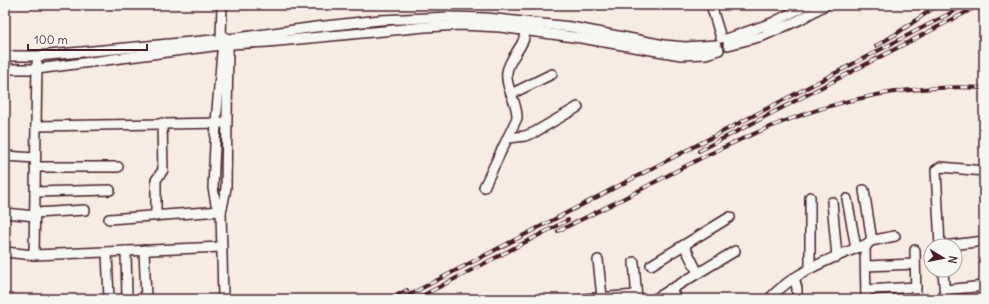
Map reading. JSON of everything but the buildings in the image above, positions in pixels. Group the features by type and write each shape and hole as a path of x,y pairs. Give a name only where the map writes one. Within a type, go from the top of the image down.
{"street":[{"path":"222,5 225,42 226,122 226,188 221,211 223,299"},
{"path":"221,211 216,204 213,188 216,122 228,5"},
{"path":"711,5 722,44"},
{"path":"722,44 772,23 807,5"},
{"path":"5,69 37,69 225,42 316,27 380,20 450,17 487,18 525,26 571,27 664,45 685,47 722,44 763,36 799,20 825,5"},
{"path":"484,187 517,118 517,112 507,81 507,72 513,56 523,42 525,26"},
{"path":"5,56 38,56 225,42"},
{"path":"34,256 38,56"},
{"path":"511,94 552,74"},
{"path":"508,138 525,136 535,132 578,107"},
{"path":"36,126 226,122"},
{"path":"156,216 156,180 163,170 162,123"},
{"path":"5,156 35,158"},
{"path":"35,168 118,167"},
{"path":"941,238 936,170 942,167 984,171"},
{"path":"35,192 110,190"},
{"path":"864,190 870,242 865,248 866,295 916,287"},
{"path":"810,196 810,268"},
{"path":"847,199 856,248"},
{"path":"832,202 837,256"},
{"path":"5,213 35,215 85,210"},
{"path":"109,219 221,211"},
{"path":"651,265 730,217"},
{"path":"769,299 783,285 810,268 870,242 896,236"},
{"path":"963,243 984,240"},
{"path":"684,245 698,273"},
{"path":"5,252 34,256 222,247"},
{"path":"144,250 146,299"},
{"path":"915,250 916,299"},
{"path":"126,251 127,299"},
{"path":"654,298 735,251"},
{"path":"107,252 109,299"},
{"path":"598,260 602,297"},
{"path":"583,299 602,297 637,297 634,262"},
{"path":"866,266 915,264"},
{"path":"794,278 797,288 797,299"},
{"path":"944,278 945,294 984,286"},
{"path":"670,289 677,299"}],"railway":[{"path":"876,46 938,5"},
{"path":"401,299 966,5"},
{"path":"699,151 980,5"},
{"path":"558,231 750,135 814,111 847,101 914,89 948,87 984,88"},
{"path":"416,299 568,220"},
{"path":"390,299 407,290"}]}
